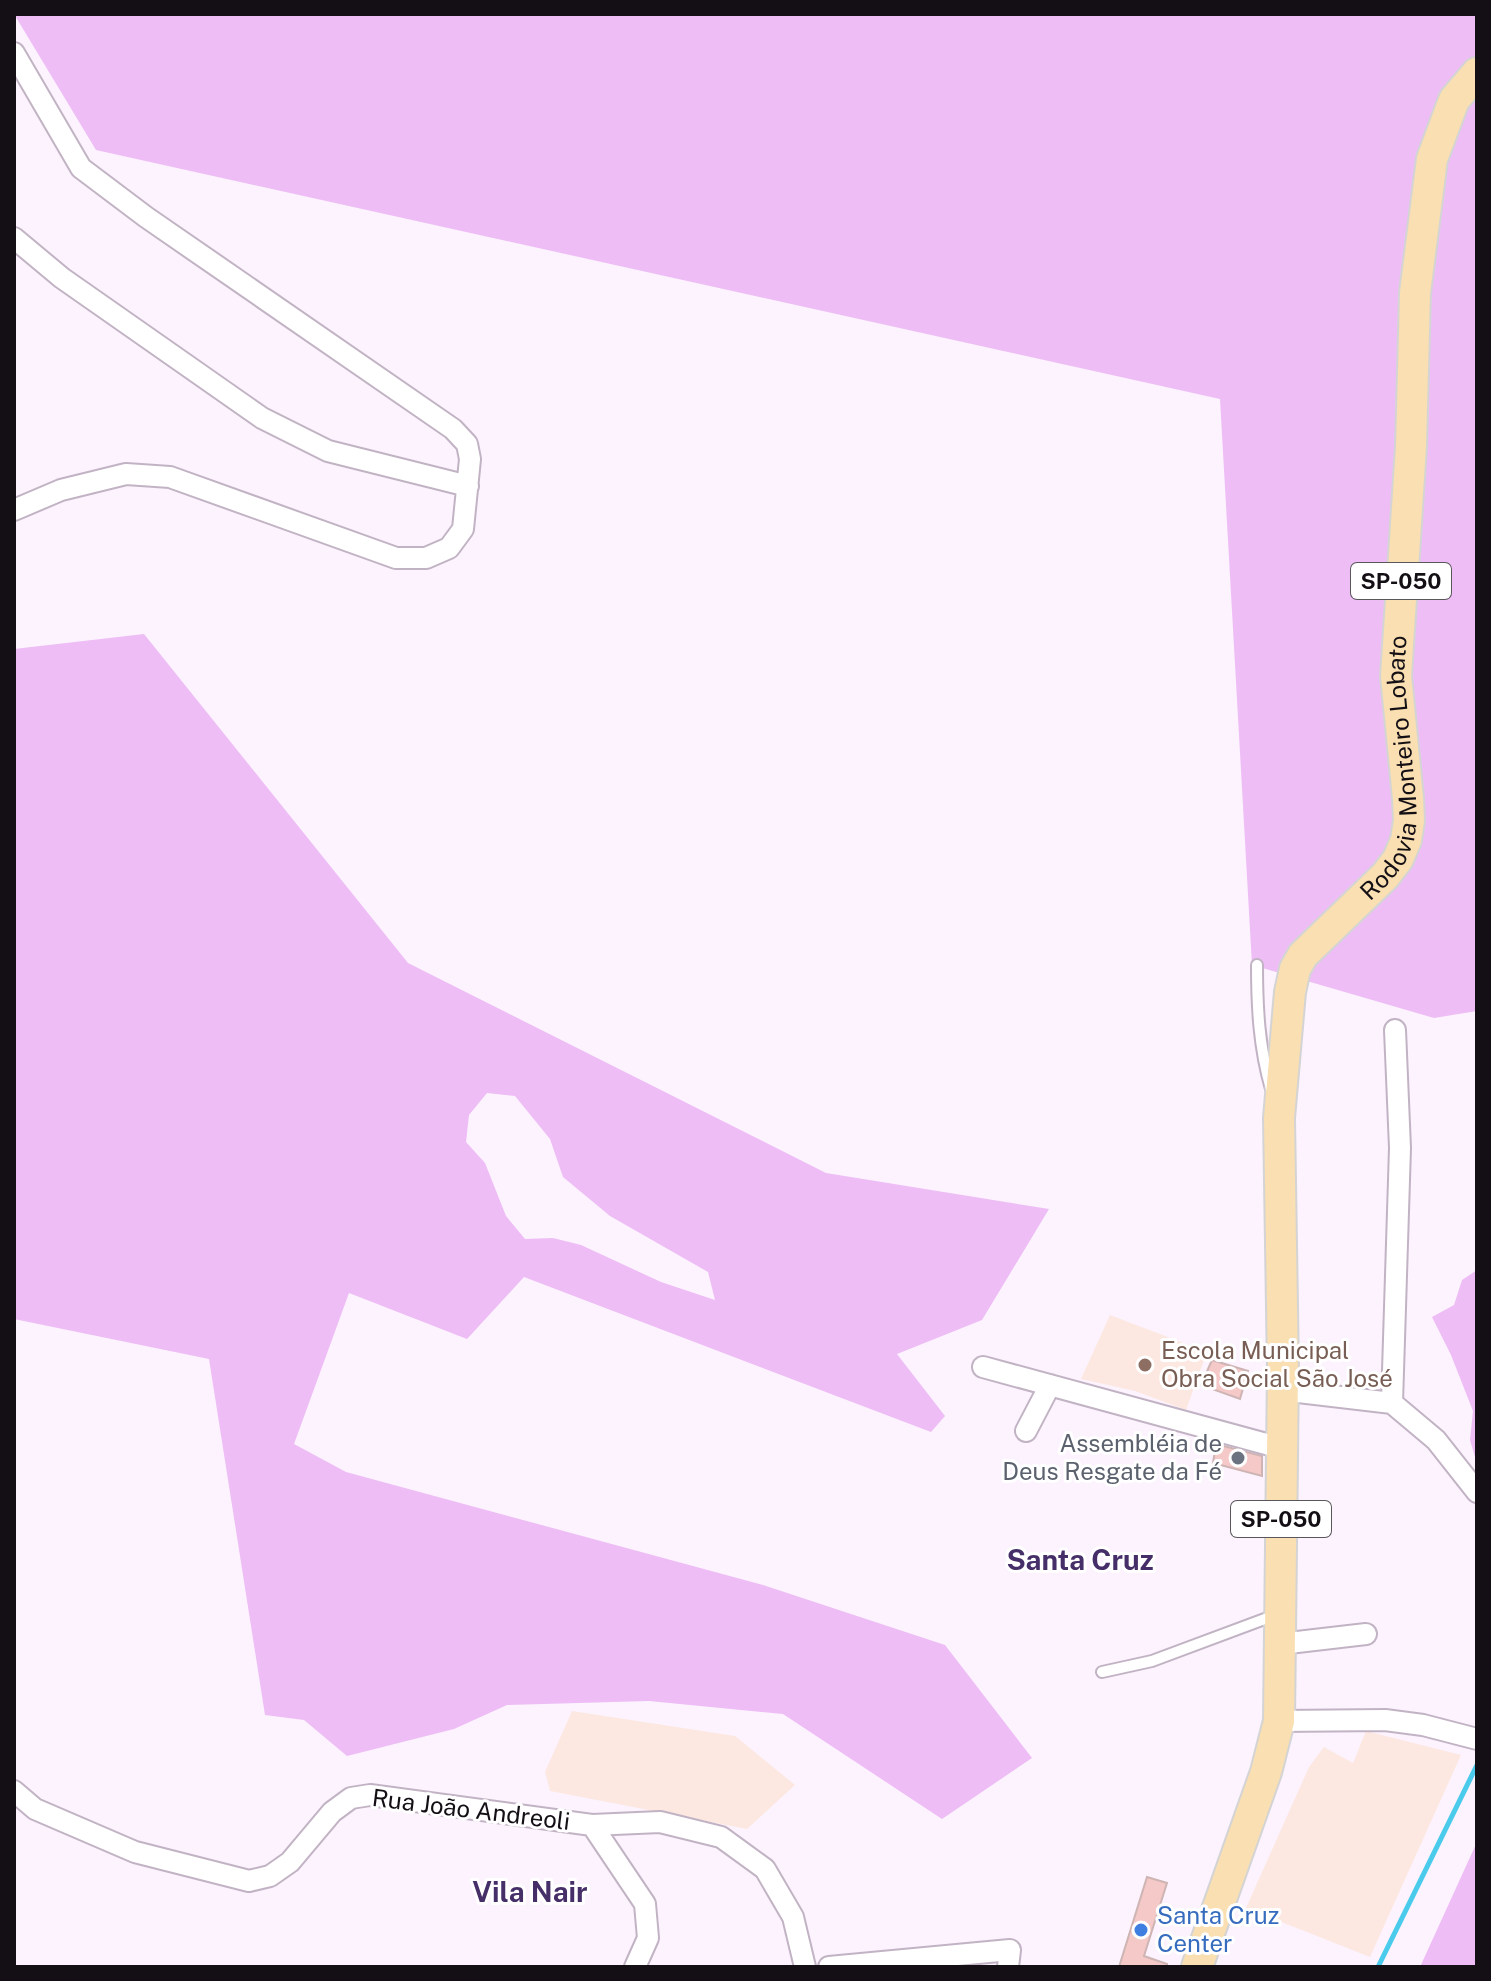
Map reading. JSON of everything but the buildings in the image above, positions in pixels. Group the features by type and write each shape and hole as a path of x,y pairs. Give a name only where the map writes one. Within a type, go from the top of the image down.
{"main road":[{"name":"Rodovia Monteiro Lobato","path":"1279,1118 1288,1007 1295,969 1303,955 1385,876 1398,859 1406,840 1408,798 1396,676 1411,447 1415,293 1432,159 1454,100 1477,73"},
{"name":"SP-050","path":"1197,1967 1266,1772 1279,1721 1279,1118"}],"street":[{"path":"14,53 81,168 146,217 453,429 467,444 470,459 463,529 449,548 426,558 396,558 170,477 126,474 61,490 14,510"},
{"path":"14,238 62,278 262,418 328,451 468,486"},
{"path":"1392,1403 1400,1148 1395,1030"},
{"path":"983,1367 1281,1448"},
{"path":"1026,1431 1050,1385"},
{"path":"1281,1390 1392,1403 1436,1440 1477,1492"},
{"path":"1280,1644 1366,1634"},
{"path":"1279,1721 1385,1720 1423,1725 1477,1739"},
{"name":"Rua João Andreoli","path":"14,1791 35,1809 135,1852 249,1881 270,1876 290,1862 332,1812 351,1798 370,1795 592,1825 660,1822 721,1837 765,1869 793,1917 805,1967"},
{"path":"592,1825 645,1904 648,1938 635,1967"},
{"path":"829,1967 1009,1958"}],"lane":[{"path":"1257,965 1262,1061 1279,1118"},
{"path":"1102,1672 1152,1661 1280,1613"}],"shaded area":[{"path":"14,14 1477,14 1477,1011 1434,1018 1252,965 1220,399 96,150"},
{"path":"144,634 408,963 826,1173 1049,1209 982,1320 897,1354 945,1416 931,1432 524,1277 467,1339 349,1293 294,1444 346,1472 763,1585 945,1645 1032,1758 942,1819 783,1714 649,1701 507,1705 454,1729 347,1756 304,1720 265,1715 209,1359 14,1319 14,649","holes":["487,1093 515,1096 550,1139 563,1177 610,1216 708,1272 715,1300 661,1282 581,1245 553,1238 525,1239 506,1216 485,1163 466,1142 469,1115"]},
{"path":"1477,1270 1477,1464 1470,1440 1473,1411 1432,1317 1454,1305 1462,1280"},
{"name":"Escola Municipal Obra Social São José","path":"1110,1315 1207,1352 1186,1410 1135,1391 1081,1379"},
{"path":"572,1711 735,1736 795,1785 747,1829 550,1791 545,1772"},
{"path":"1366,1731 1461,1755 1370,1957 1246,1908 1309,1767 1324,1747 1353,1763"},
{"path":"1477,1842 1477,1967 1420,1967"}],"waterway":[{"path":"1378,1967 1477,1765"}],"place":[{"name":"Escola Municipal Obra Social São José","path":"1145,1365"},
{"name":"Assembléia de Deus Resgate da Fé","path":"1238,1458"},
{"name":"Santa Cruz Center","path":"1141,1930"}],"district":[{"name":"Santa Cruz","path":"1080,1560"},
{"name":"Vila Nair","path":"530,1892"}]}
